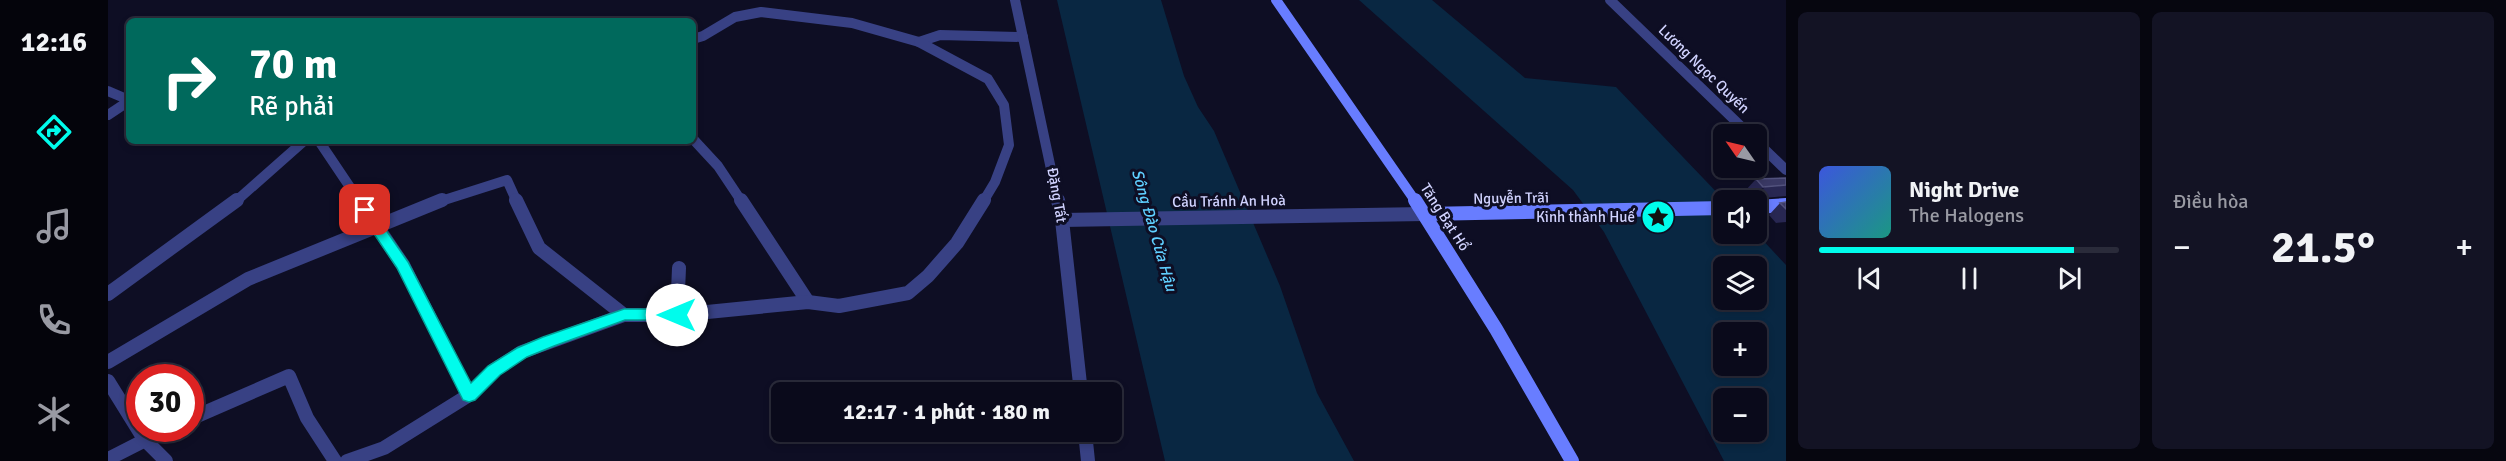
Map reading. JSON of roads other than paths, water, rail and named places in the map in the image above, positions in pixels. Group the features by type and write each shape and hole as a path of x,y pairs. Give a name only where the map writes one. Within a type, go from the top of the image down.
{"main road":[{"name":"Tăng Bạt Hổ","path":"1276,0 1425,214 1496,329 1572,461"},
{"path":"1767,206 1786,205"},
{"name":"Nguyễn Trãi","path":"1425,214 1713,208"}],"street":[{"name":"Đặng Tất","path":"1015,0 1062,220 1080,382"},
{"name":"Lương Ngọc Quyến","path":"1610,0 1739,124"},
{"path":"347,461 384,448 469,395 494,370 522,352 624,315 677,315 808,302 839,306 908,293 928,276 957,243 995,182 1008,145 1004,105 988,79 919,42 852,23 761,12 735,18 696,38"},
{"path":"919,42 940,35 1023,37"},
{"path":"108,92 126,99"},
{"path":"108,115 126,102"},
{"path":"696,142 718,166 808,302"},
{"path":"108,294 230,206 301,144"},
{"path":"321,144 403,265 469,395"},
{"path":"1767,152 1786,170"},
{"path":"108,362 248,279 439,201 507,180 539,248 624,315"},
{"name":"Nguyễn Trãi","path":"1296,215 1425,214"},
{"name":"Cầu Tránh An Hoà","path":"1062,220 1296,215"},
{"path":"677,315 679,268"},
{"path":"204,413 288,376 307,418 335,461"},
{"path":"108,381 126,410"},
{"path":"108,459 139,442"},
{"path":"147,442 166,461"},
{"path":"1086,442 1088,461"}],"water":[{"name":"Sông Đào Cửa Hậu","path":"1057,0 1161,0 1184,76 1198,107 1214,131 1280,286 1317,393 1354,461 1165,461"},
{"path":"1359,0 1432,0 1525,78 1616,87 1714,190 1713,244 1766,244 1786,265 1786,461 1724,461 1714,442 1767,442 1767,388 1713,388 1713,440 1604,232 1573,190"}],"place":[{"name":"Kinh thành Huế","path":"1658,217"}]}
